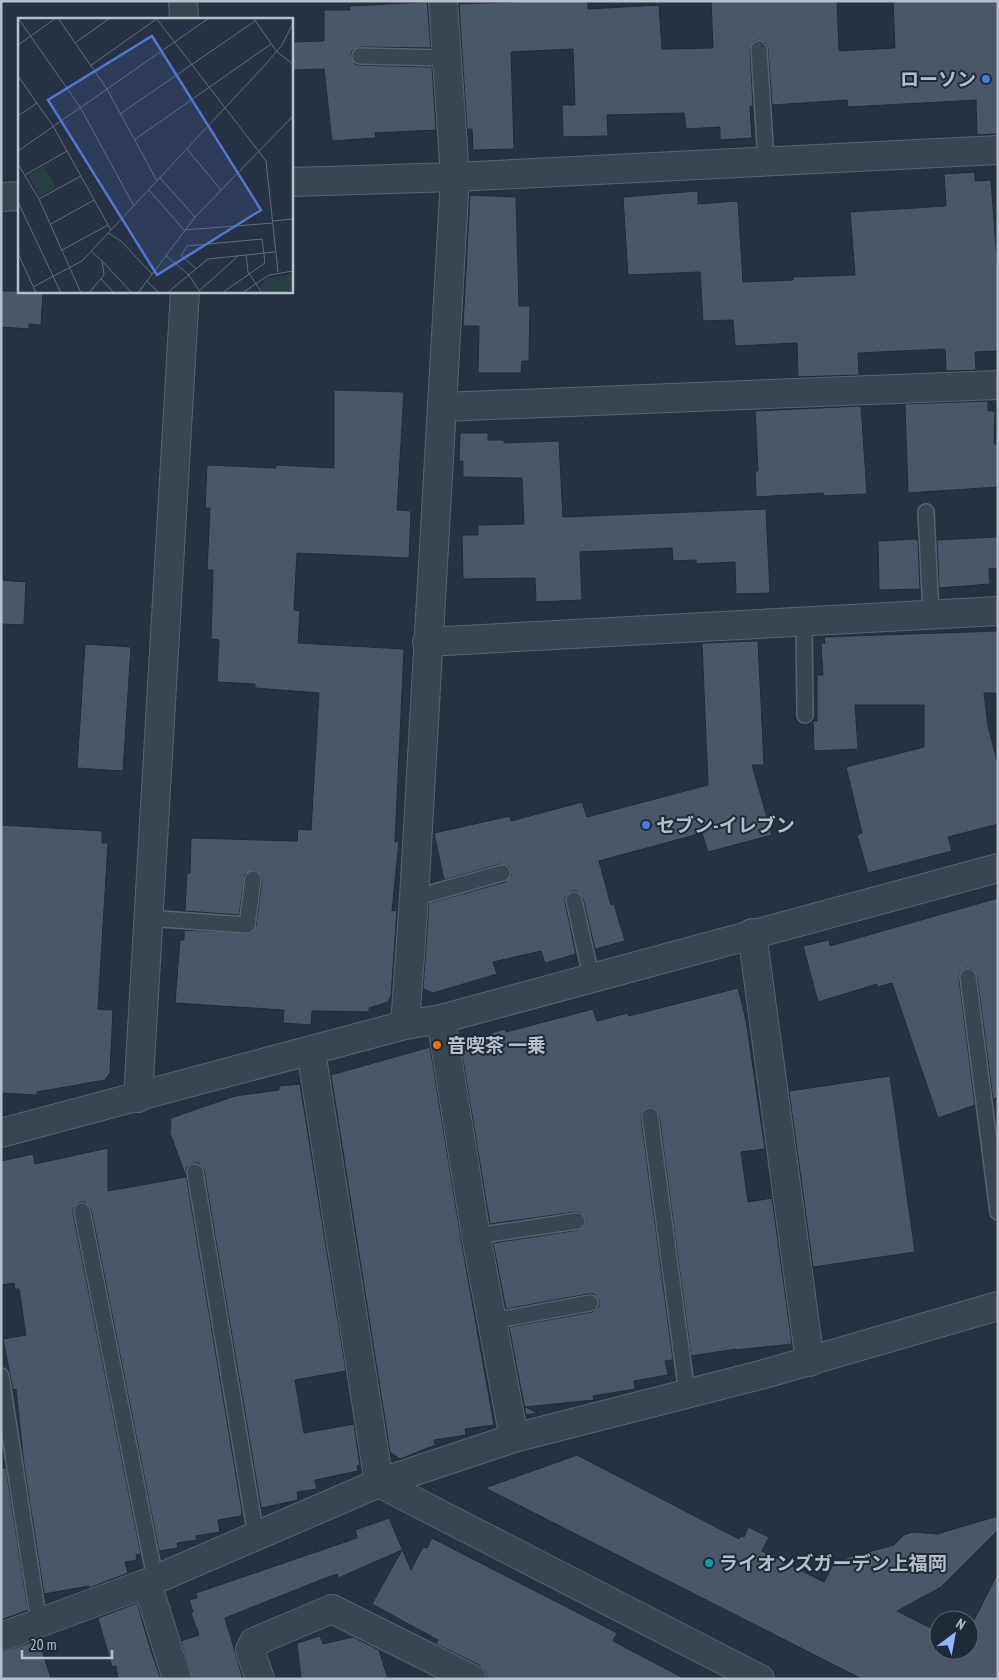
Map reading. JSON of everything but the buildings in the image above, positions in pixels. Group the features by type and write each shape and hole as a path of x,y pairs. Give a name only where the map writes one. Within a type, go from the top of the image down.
{"street":[{"path":"183,1 184,18"},
{"path":"405,1025 414,898 427,642 455,177 443,1"},
{"path":"292,182 455,177 998,150"},
{"path":"1,197 18,196"},
{"path":"138,1098 185,292"},
{"path":"442,407 998,385"},
{"path":"427,642 998,611"},
{"path":"1,1133 138,1098 405,1025 441,1019 591,976 998,868"},
{"path":"752,933 810,1362"},
{"path":"441,1019 476,1236 514,1438"},
{"path":"312,1051 379,1483"},
{"path":"1,1637 151,1580 379,1483 514,1438 810,1362 998,1306"},
{"path":"379,1483 760,1679"},
{"path":"151,1580 177,1679"},
{"path":"260,1679 250,1650 254,1642 332,1609 472,1679"}],"lane":[{"path":"759,49 766,161"},
{"path":"360,56 446,58"},
{"path":"926,512 931,614"},
{"path":"804,621 805,715"},
{"path":"414,898 502,873"},
{"path":"147,918 247,925 253,879"},
{"path":"574,900 591,976"},
{"path":"968,976 998,1212"},
{"path":"650,1116 687,1394"},
{"path":"195,1172 256,1536"},
{"path":"82,1211 151,1580"},
{"path":"476,1236 577,1222"},
{"path":"492,1321 590,1302"},
{"path":"1,1376 39,1623"}],"place":[{"name":"ローソン","path":"986,79"},
{"name":"セブン-イレブン","path":"646,825"},
{"name":"音喫茶 一乗","path":"437,1045"},
{"name":"ライオンズガーデン上福岡","path":"709,1563"}]}
